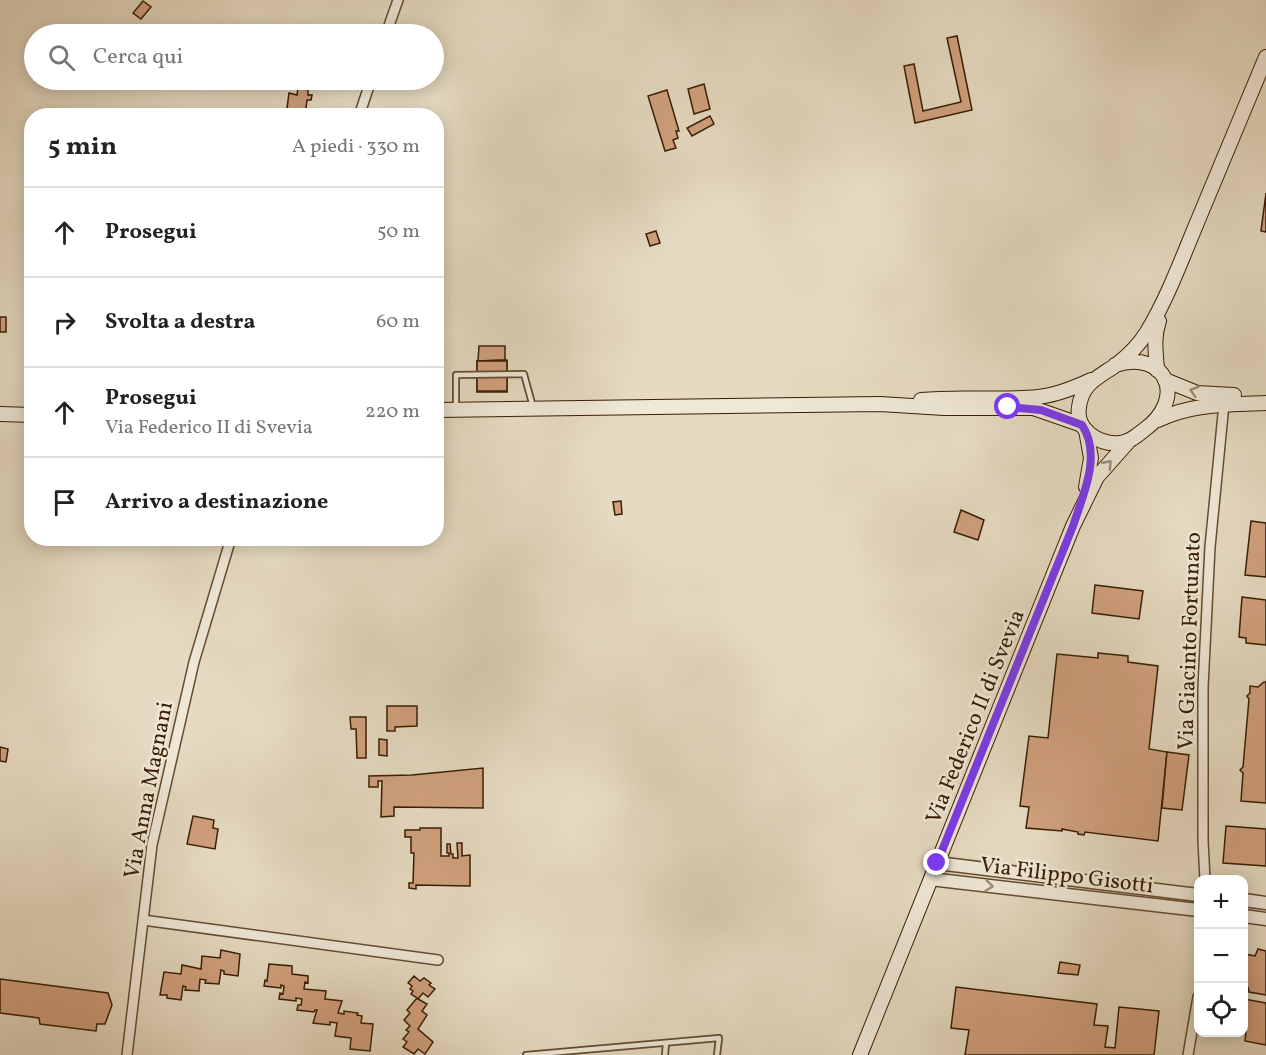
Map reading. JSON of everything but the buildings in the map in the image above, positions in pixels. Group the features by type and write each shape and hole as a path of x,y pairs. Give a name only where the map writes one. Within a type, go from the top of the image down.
{"main road":[{"path":"1073,526 1091,486 1103,469 1128,442 1156,421 1168,399 1161,375 1155,331 1169,289 1266,57"},
{"path":"880,404 943,397 1038,397 1064,391 1092,380 1131,353 1143,339 1169,289"},
{"path":"1115,365 1145,363 1161,375 1206,394 1266,395"},
{"path":"1073,526 1089,472 1090,458 1079,405 1084,389 1092,380"},
{"path":"1156,421 1191,408 1266,403"},
{"path":"444,410 880,404 944,408 1033,408 1084,428 1103,441 1128,442"},
{"path":"0,414 24,415"},
{"path":"0,420 24,416"},
{"name":"Via Federico II di Svevia","path":"860,1055 1073,526"}],"street":[{"path":"390,24 399,0"},
{"path":"362,108 368,90"},
{"name":"Via Giacinto Fortunato","path":"1205,875 1203,687 1210,547 1224,404"},
{"name":"Via Anna Magnani","path":"127,1055 152,845 194,662 229,546"},
{"name":"Via Filippo Gisotti","path":"937,863 1194,895"},
{"name":"Via Filippo Gisotti","path":"930,879 1194,910"},
{"path":"1248,901 1266,903"},
{"path":"1248,917 1266,919"},
{"path":"142,920 438,960"},
{"path":"1188,1055 1194,1020"}],"lane":[{"path":"456,410 456,375 524,374 533,409"},
{"path":"526,1055 719,1038 717,1055"},
{"path":"665,1055 666,1043"},
{"path":"603,1048 603,1055"}],"route":[{"path":"937,863 1073,526 1089,472 1090,450 1086,430 1082,425 1033,408 1008,407"}]}
